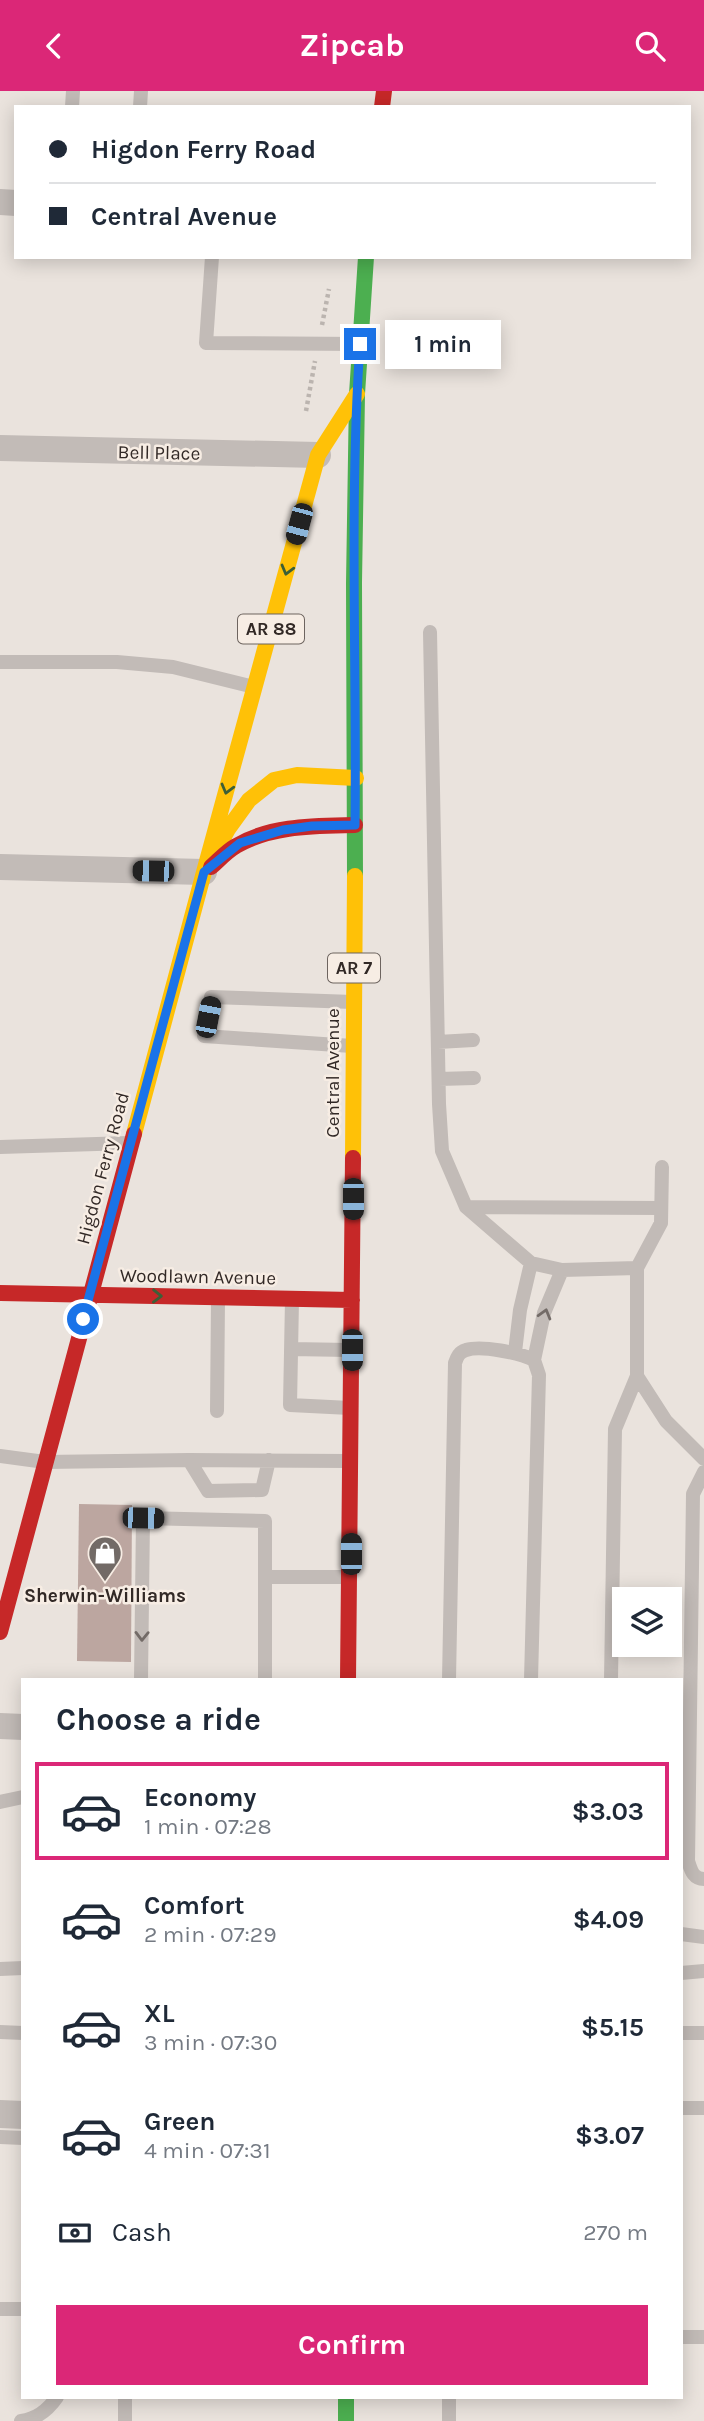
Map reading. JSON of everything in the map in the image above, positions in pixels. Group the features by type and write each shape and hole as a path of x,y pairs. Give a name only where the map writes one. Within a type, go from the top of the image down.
{"main road":[{"name":"Central Avenue","path":"348,1678 356,778 354,583 357,394 366,259"},
{"name":"AR 88","path":"204,872 318,455 357,394"},
{"path":"204,872 240,809 263,787 286,776 356,778"},
{"path":"204,872 240,843 283,830 355,825"},
{"name":"Higdon Ferry Road","path":"0,1632 204,872"},
{"name":"Woodlawn Avenue","path":"0,1293 352,1300"},
{"path":"346,2399 346,2421"}],"street":[{"name":"Bell Place","path":"0,448 318,455"},
{"path":"0,867 204,872"},
{"path":"0,1726 21,1727"}],"lane":[{"path":"212,259 206,343 360,344"},
{"path":"430,632 442,1151 466,1207 531,1263 562,1270 637,1268"},
{"path":"0,662 117,662 173,667 255,687"},
{"path":"353,1002 212,997 204,1036 354,1046"},
{"path":"438,1042 474,1040"},
{"path":"439,1079 474,1078"},
{"path":"0,1147 131,1143"},
{"path":"611,1678 615,1429 637,1375 637,1268 661,1223 663,1167"},
{"path":"466,1207 661,1208"},
{"path":"515,1352 520,1310 531,1263"},
{"path":"531,1678 539,1375 534,1360 544,1313 562,1270"},
{"path":"217,1411 218,1297"},
{"path":"292,1299 290,1405 352,1409"},
{"path":"291,1349 352,1350"},
{"path":"449,1678 455,1363 459,1355 467,1349 515,1352 534,1360"},
{"path":"637,1375 666,1422 704,1458"},
{"path":"0,1456 45,1462 189,1459 352,1461"},
{"path":"189,1459 208,1491 262,1490 269,1460"},
{"path":"704,1472 693,1494 688,1861 691,1872 699,1879 704,1879"},
{"path":"141,1678 143,1518 265,1521 265,1678"},
{"path":"265,1577 351,1577"},
{"path":"0,1802 21,1797"},
{"path":"683,1934 704,1937"},
{"path":"0,1969 21,1968"},
{"path":"683,1973 704,1971"},
{"path":"0,2032 21,2033"},
{"path":"683,2033 704,2033"},
{"path":"0,2106 21,2108"},
{"path":"683,2108 704,2108"},
{"path":"0,2121 21,2122"},
{"path":"0,2137 21,2138"},
{"path":"0,2309 21,2309"},
{"path":"683,2337 704,2337"},
{"path":"21,2421 30,2420 45,2411 55,2399"},
{"path":"125,2399 125,2421"},
{"path":"449,2399 449,2421"}],"building":[{"name":"Sherwin-Williams","path":"79,1504 132,1505 131,1662 77,1661"}],"traffic: fast":[{"path":"355,876 354,583 357,394 366,259"},
{"path":"346,2399 346,2421"}],"traffic: slow":[{"path":"204,872 318,455 357,394"},
{"path":"134,1134 204,872 228,829 249,800 274,780 297,775 356,778"},
{"path":"353,1158 355,876"}],"traffic: jam":[{"path":"382,105 384,91"},
{"path":"211,867 233,848 264,834 294,828 355,825"},
{"path":"0,1632 134,1134"},
{"path":"348,1678 353,1158"},
{"path":"0,1293 352,1300"}],"place":[{"name":"Sherwin-Williams","path":"105,1583"}],"route":[{"path":"83,1319 204,872 240,843 283,830 355,825 354,583 360,344"}]}
